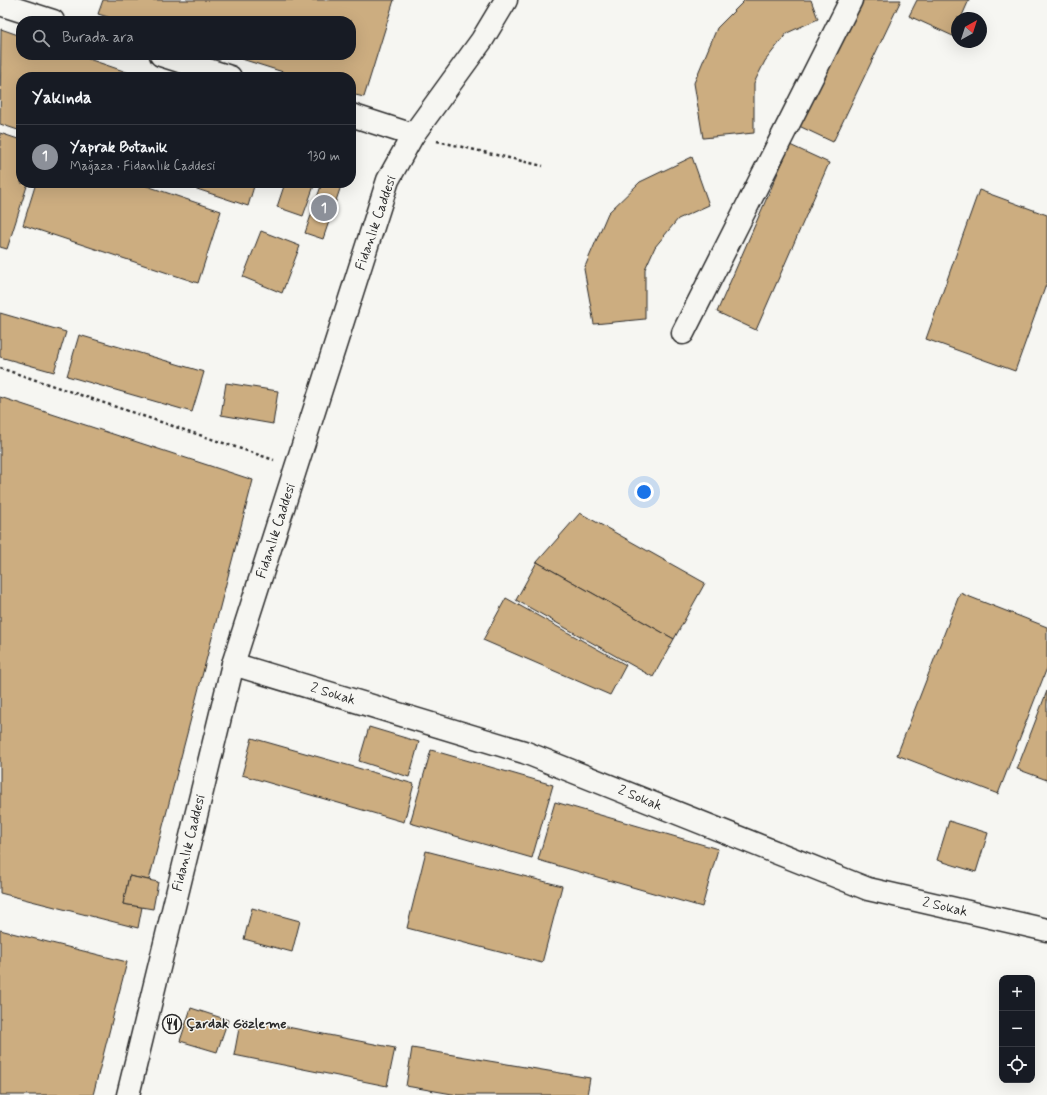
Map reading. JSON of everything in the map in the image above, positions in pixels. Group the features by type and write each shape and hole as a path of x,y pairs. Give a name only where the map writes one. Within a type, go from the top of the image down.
{"street":[{"name":"Fidanlık Caddesi","path":"128,1095 233,664 388,180 413,135 482,40 506,0"},
{"path":"683,333 851,0"},
{"path":"0,4 37,16"},
{"path":"176,60 214,72"},
{"path":"356,118 413,135"},
{"name":"2 Sokak","path":"233,664 524,752 868,889 1047,930"}],"path":[{"path":"413,135 543,166"},
{"path":"0,368 296,468"}],"building":[{"path":"103,0 394,0 364,97 356,95 356,72 283,72 245,60 356,60 356,16 105,16 98,14"},
{"path":"745,0 811,0 818,19 787,33 765,61 754,83 754,133 703,138 694,83 717,28"},
{"path":"860,0 901,0 833,142 799,126"},
{"path":"917,0 969,0 964,12 951,12 951,35 909,16"},
{"path":"1,29 16,34 16,60 92,60 126,72 16,72 16,129 0,124"},
{"path":"0,133 16,138 16,188 26,188 7,249 0,247"},
{"path":"790,145 829,163 756,330 717,312"},
{"path":"692,157 709,205 678,219 655,247 645,269 645,319 594,324 584,269 608,213 640,182"},
{"path":"34,188 153,188 221,211 198,283 23,225"},
{"path":"194,188 253,188 248,206"},
{"path":"283,188 313,188 303,216 277,207"},
{"path":"320,188 340,188 323,239 305,233"},
{"path":"979,190 1047,215 1047,282 1015,371 926,339"},
{"path":"261,231 300,246 282,293 243,277"},
{"path":"0,313 66,332 54,372 0,357"},
{"path":"79,335 204,372 192,412 67,376"},
{"path":"226,383 278,391 273,424 221,415"},
{"path":"0,397 253,480 149,880 129,876 123,904 142,907 138,928 0,893"},
{"path":"580,513 705,583 674,639 537,562"},
{"path":"537,562 674,639 653,677 516,600"},
{"path":"960,593 1047,627 1047,668 998,794 897,755"},
{"path":"506,598 626,665 610,695 483,640"},
{"path":"1047,691 1047,780 1017,769"},
{"path":"369,727 419,742 409,777 359,761"},
{"path":"252,738 414,784 404,822 242,775"},
{"path":"431,750 553,785 532,858 410,823"},
{"path":"555,802 718,849 702,907 538,860"},
{"path":"949,821 988,833 976,872 937,860"},
{"path":"426,851 562,886 542,963 407,928"},
{"path":"129,876 158,882 153,909 123,904"},
{"path":"252,908 300,921 292,952 244,939"},
{"path":"0,930 127,962 93,1095 0,1095"},
{"path":"191,1008 228,1020 217,1052 180,1041"},
{"path":"241,1018 395,1048 387,1086 234,1055"},
{"path":"412,1048 590,1078 587,1095 458,1095 406,1086"}],"place":[{"name":"Yaprak Botanik","path":"324,208"},
{"name":"Çardak Gözleme","path":"172,1024"}]}
